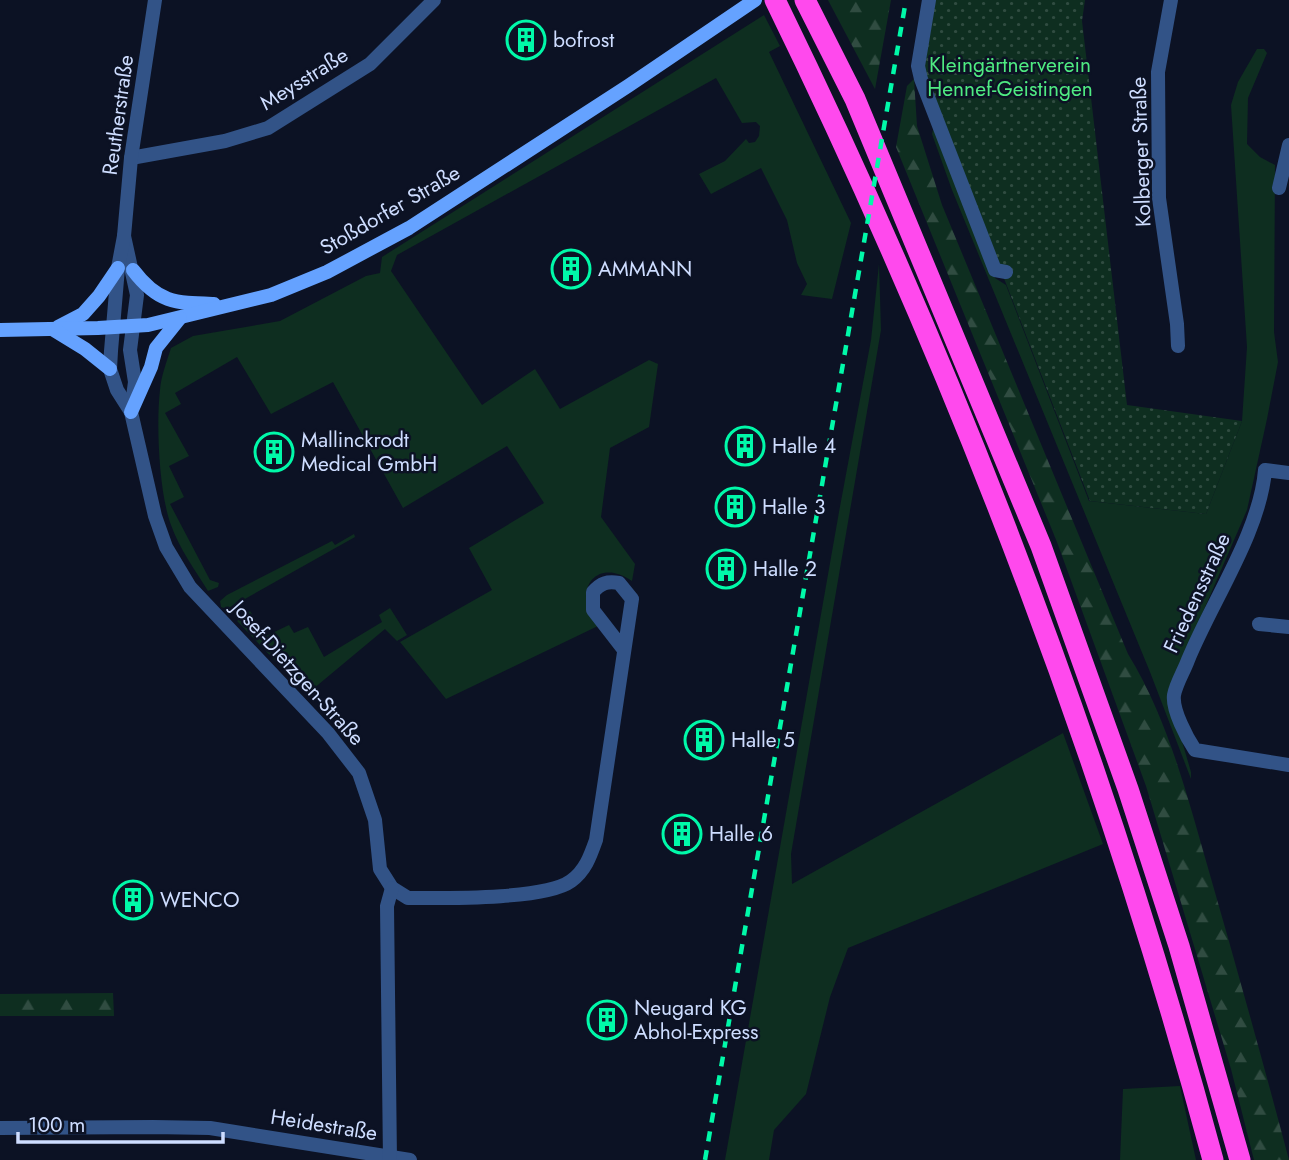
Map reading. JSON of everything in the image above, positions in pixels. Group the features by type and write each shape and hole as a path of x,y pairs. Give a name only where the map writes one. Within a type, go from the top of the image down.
{"highway":[{"path":"775,0 861,179 989,481 1104,798 1151,945 1213,1160"},
{"path":"806,0 860,111 1041,546 1137,815 1179,946 1241,1160"}],"main road":[{"name":"Stoßdorfer Straße","path":"0,330 113,327 180,318 271,295 316,277 388,240 628,86 755,0"},
{"path":"53,330 83,314 118,268"},
{"path":"133,270 145,286 180,303 236,305"},
{"path":"131,412 151,367 156,348 180,318"},
{"path":"53,330 86,349 110,369"}],"street":[{"name":"Reutherstraße","path":"110,369 131,158 155,0"},
{"name":"Meysstraße","path":"131,158 225,141 268,128 370,64 434,0"},
{"path":"929,0 918,66 921,79 995,270 1006,272"},
{"name":"Kolberger Straße","path":"1171,0 1158,72 1159,198 1178,346"},
{"path":"1279,188 1289,145"},
{"name":"Reutherstraße","path":"124,236 137,295 132,325"},
{"name":"Josef-Dietzgen-Straße","path":"132,325 130,350 135,382 131,412 155,516 166,547 190,587 328,733 359,773 375,820 380,869 392,888"},
{"path":"110,369 117,390 131,412"},
{"name":"Friedensstraße","path":"1289,473 1265,470 1263,491 1255,518 1196,640 1174,697 1184,732 1195,750 1289,765"},
{"path":"1259,624 1289,627"},
{"path":"392,888 408,898 528,893 552,890 570,882 586,868 596,840 624,650"},
{"name":"Heidestraße","path":"390,1158 387,906 392,888"},
{"name":"Heidestraße","path":"0,1128 210,1128 410,1160"}],"green space":[{"path":"828,0 891,0 875,89"},
{"name":"Kleingärtnerverein Hennef-Geistingen","path":"935,0 1085,0 1082,21 1127,405 1242,421 1206,514 1090,501 924,71"},
{"path":"764,15 780,46 769,52 851,223 832,299 801,295 807,284 797,263 787,220 761,168 711,194 699,174 725,161 746,139 749,143 755,142 759,136 760,126 756,122 742,123 716,78 397,255 391,271 482,405 535,369 560,409 649,360 658,364 649,427 610,448 601,517 635,564 632,581 619,574 607,572 591,581 586,601 598,626 446,699 400,642 492,590 469,548 544,503 507,446 403,508 333,382 271,414 237,357 175,393 181,404 165,413 189,456 169,466 184,497 170,504 210,580 219,583 218,587 208,591 174,534 164,495 159,404 162,379 171,348 193,336 280,321 366,276 380,273 382,257"},
{"path":"1257,49 1264,49 1267,53 1248,98 1247,144 1260,157 1275,165 1274,332 1278,362 1247,510 1168,693 1191,779 1150,672 952,190 932,134 935,121 995,278 1006,285 1089,501 1206,514 1242,421 1247,347 1231,105 1238,82"},
{"path":"914,79 917,126 942,205 1128,654 1154,705 1175,758 1289,1160 1254,1160 1231,1069 1146,786 1057,542 896,147 907,86"},
{"path":"879,264 881,330 791,854 792,884 1063,733 1103,844 848,948 830,997 806,1094 774,1130 769,1160 725,1160 871,340"},
{"path":"354,534 355,537 227,609 221,607 220,601 227,595 332,541 335,545"},
{"path":"390,608 407,635 397,641 385,629 307,694 237,621 250,611 266,636 289,625 294,633 308,627 324,657 382,622 379,615"},
{"path":"113,993 114,1016 0,1016 0,994"},
{"path":"1180,1086 1196,1160 1120,1160 1123,1089"}],"railway":[{"path":"705,1160 906,0"}],"place":[{"name":"bofrost","path":"526,40"},
{"name":"AMMANN","path":"571,269"},
{"name":"Halle 4","path":"745,446"},
{"name":"Mallinckrodt Medical GmbH","path":"274,452"},
{"name":"Halle 3","path":"735,507"},
{"name":"Halle 2","path":"726,569"},
{"name":"Halle 5","path":"704,740"},
{"name":"Halle 6","path":"682,834"},
{"name":"WENCO","path":"133,900"},
{"name":"Neugard KG Abhol-Express","path":"607,1020"}]}
